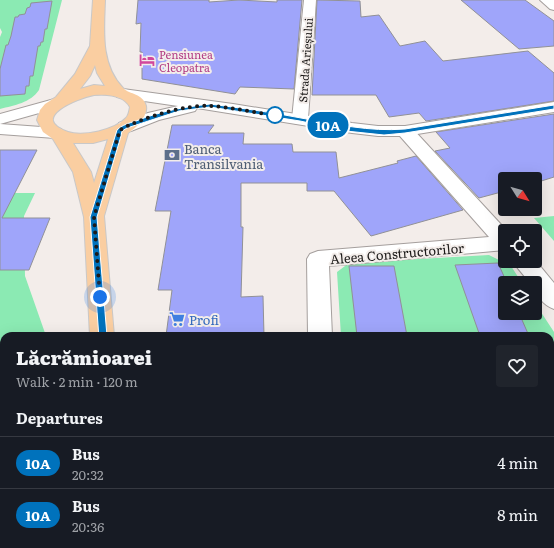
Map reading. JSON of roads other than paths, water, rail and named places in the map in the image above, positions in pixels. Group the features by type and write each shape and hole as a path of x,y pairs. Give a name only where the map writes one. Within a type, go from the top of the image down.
{"main road":[{"path":"57,134 69,138 108,135 133,121 137,114 138,108 136,102 121,93 104,74 97,46 99,0"},
{"path":"60,102 82,76 97,46"},
{"path":"102,332 94,217 82,172 57,134 46,124 45,118 51,108 60,102 85,91 102,90 121,93"},
{"path":"94,217 122,128"}],"street":[{"name":"Strada Arieșului","path":"300,119 310,0"},
{"path":"546,0 554,6"},
{"path":"121,93 300,119 346,129 384,133 554,107"},
{"path":"0,119 60,102"},
{"path":"122,128 178,109 210,105"},
{"path":"0,129 57,134"},
{"path":"405,131 498,234"},
{"name":"Aleea Constructorilor","path":"320,332 318,259 498,243"},
{"path":"529,268 554,300"}],"place":[{"name":"Pensiunea Cleopatra","path":"147,60"},
{"name":"Banca Transilvania","path":"172,155"},
{"name":"Profi","path":"177,319"}]}
